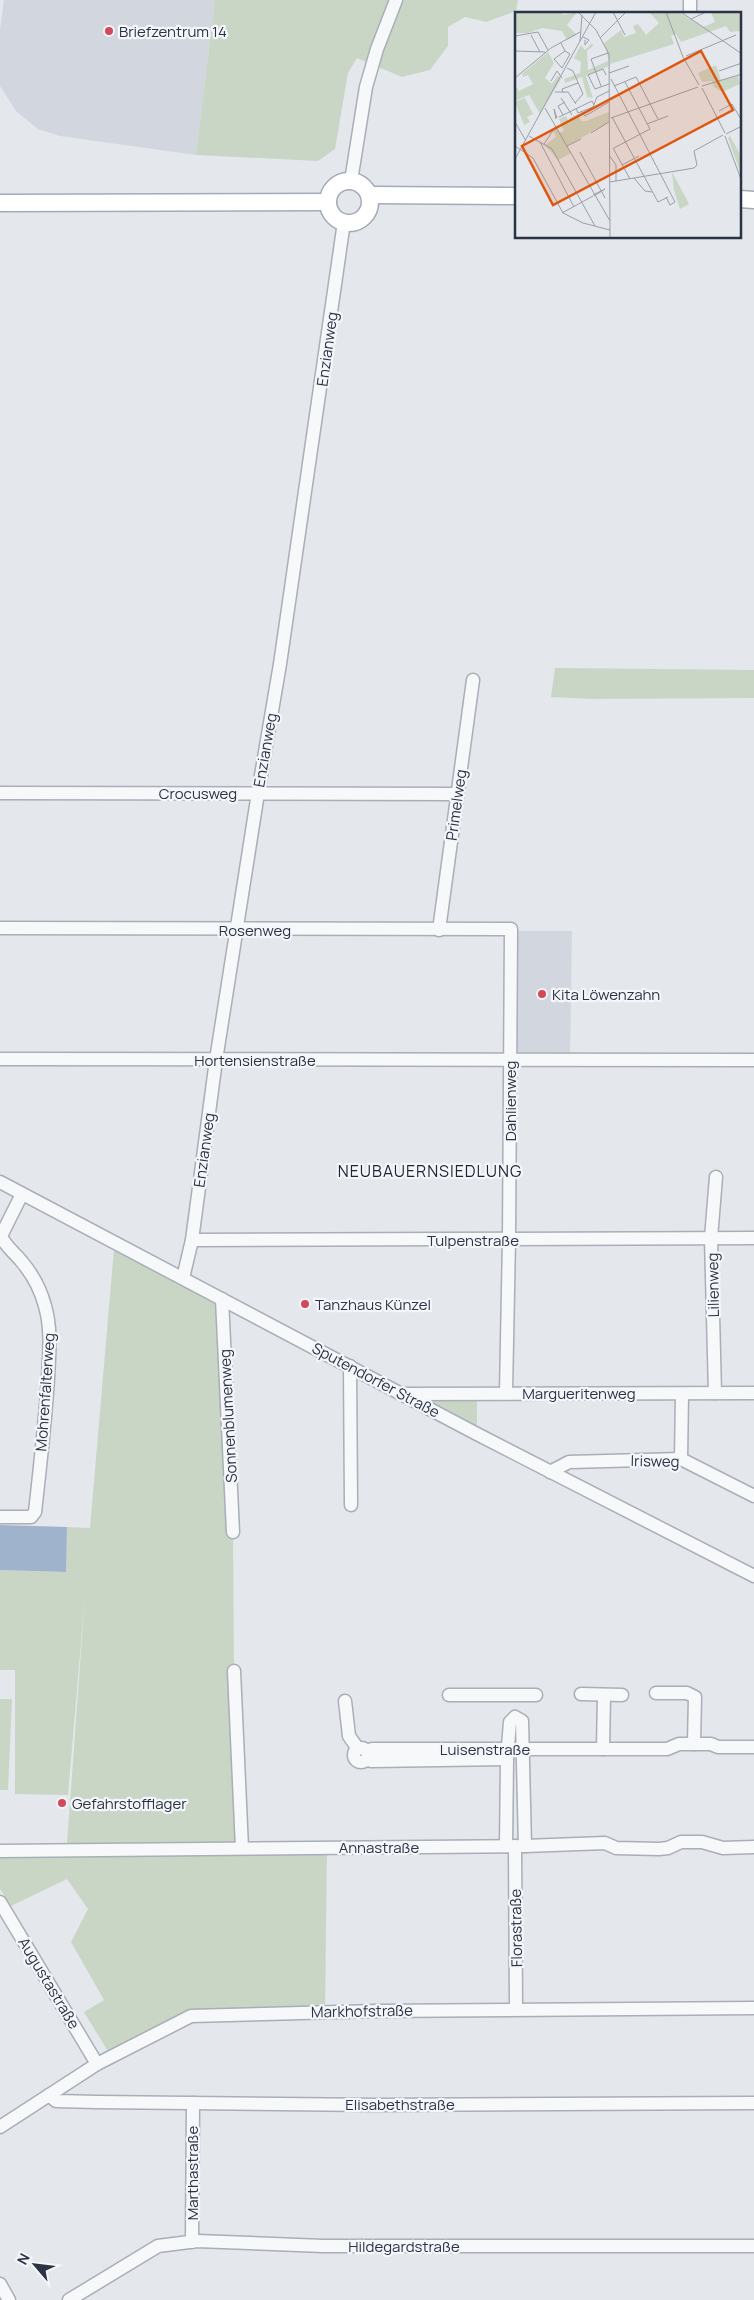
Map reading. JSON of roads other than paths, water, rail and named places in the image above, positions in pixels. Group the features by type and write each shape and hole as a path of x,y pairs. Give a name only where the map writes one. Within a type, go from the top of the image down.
{"main road":[{"path":"351,181 362,185 369,201 362,218 357,221 344,222 333,214 328,202 331,191 335,186 351,181"},
{"path":"369,201 515,196"},
{"path":"369,201 515,204"},
{"path":"0,203 328,202"}],"street":[{"path":"351,181 366,86 377,49 396,0"},
{"name":"Enzianweg","path":"183,1278 192,1240 216,1060 282,655 344,222"},
{"name":"Primelweg","path":"440,930 456,794 473,680"},
{"name":"Crocusweg","path":"0,793 456,794"},
{"name":"Rosenweg","path":"0,928 237,930 511,929"},
{"name":"Dahlienweg","path":"506,1392 511,929"},
{"name":"Hortensienstraße","path":"0,1059 754,1060"},
{"name":"Lilienweg","path":"715,1392 711,1238 716,1177"},
{"name":"Sputendorfer Straße","path":"0,1182 550,1472 754,1576"},
{"name":"Mohrenfalterweg","path":"0,1517 31,1517 35,1512 47,1393 50,1348 49,1323 45,1306 33,1278 1,1236 22,1194"},
{"name":"Tulpenstraße","path":"192,1240 754,1238"},
{"name":"Sonnenblumenweg","path":"222,1300 233,1532"},
{"path":"350,1366 351,1505"},
{"name":"Margueritenweg","path":"404,1394 506,1392 754,1393"},
{"path":"681,1459 682,1394"},
{"name":"Irisweg","path":"550,1472 569,1462 681,1459 754,1496"},
{"path":"234,1671 242,1848"},
{"path":"656,1693 687,1694 695,1697 694,1744"},
{"name":"Florastraße","path":"514,1694 515,1717 510,1722 507,1754 515,1846 516,2010"},
{"path":"449,1695 536,1694"},
{"path":"581,1694 622,1695"},
{"path":"603,1749 604,1695"},
{"name":"Luisenstraße","path":"345,1701 349,1736 364,1753 372,1749 501,1748 507,1754 523,1750 667,1748 680,1744 754,1747"},
{"name":"Florastraße","path":"515,1717 522,1721 523,1750 515,1846"},
{"name":"Annastraße","path":"0,1851 515,1846 604,1843 616,1848 659,1849 668,1848 681,1842 702,1842 722,1848 754,1848"},
{"name":"Augustastraße","path":"0,1902 97,2064"},
{"name":"Markhofstraße","path":"0,2127 97,2064 191,2016 325,2011 754,2008"},
{"name":"Elisabethstraße","path":"48,2096 56,2101 193,2103 754,2103"},
{"name":"Marthastraße","path":"192,2242 193,2103"},
{"name":"Hildegardstraße","path":"69,2300 158,2246 192,2242 340,2246 754,2246"},
{"path":"0,2284 10,2300"}],"water":[{"path":"0,1525 67,1527 66,1572 0,1570"}],"place":[{"name":"Briefzentrum 14","path":"109,31"},
{"name":"Kita Löwenzahn","path":"542,994"},
{"name":"Tanzhaus Künzel","path":"305,1304"},
{"name":"Gefahrstofflager","path":"62,1803"}],"district":[{"name":"NEUBAUERNSIEDLUNG","path":"430,1171"}]}
